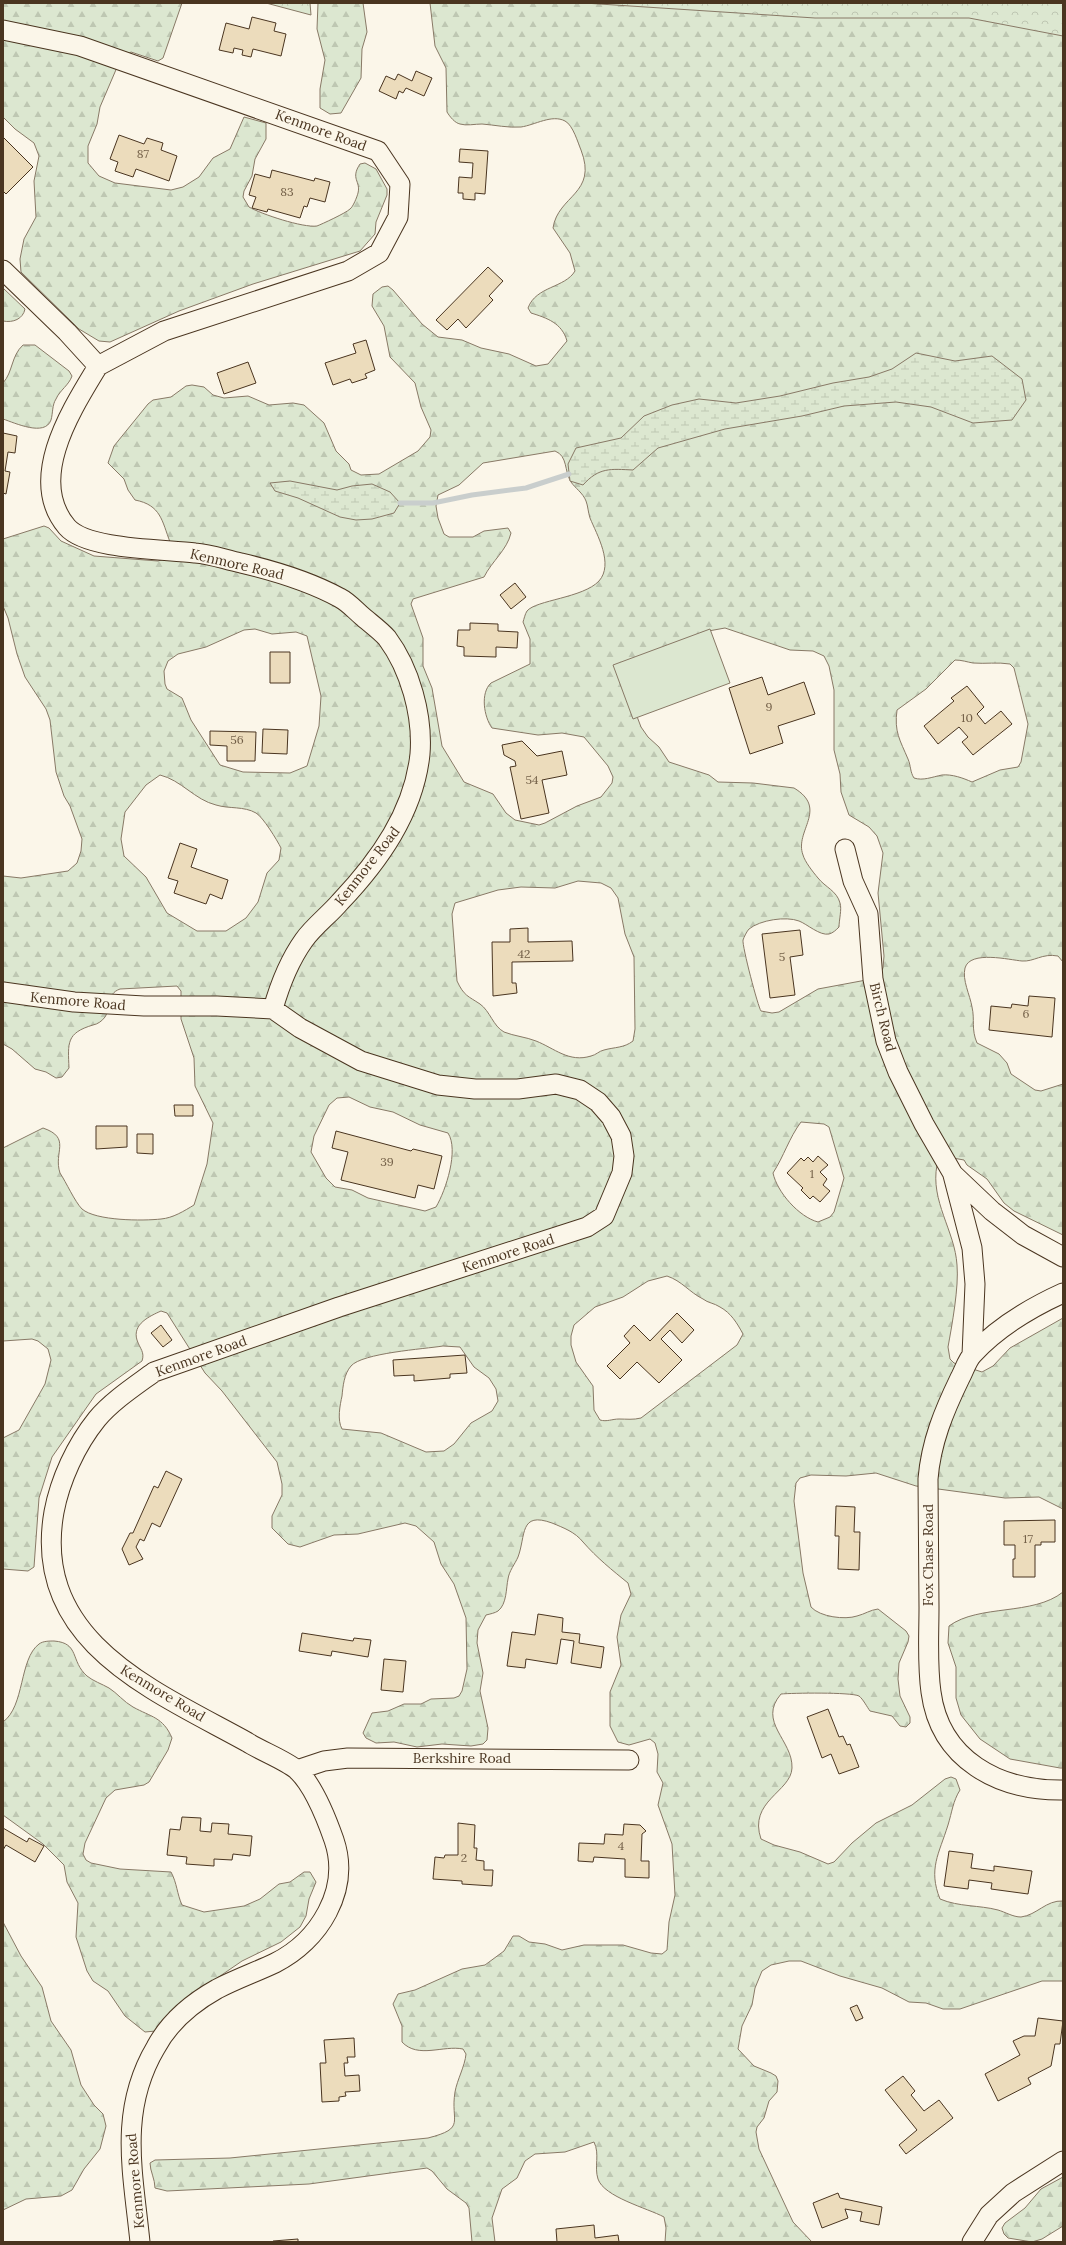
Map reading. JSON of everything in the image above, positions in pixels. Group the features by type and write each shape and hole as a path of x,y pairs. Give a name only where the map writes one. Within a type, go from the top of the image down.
{"street":[{"name":"Kenmore Road","path":"3,30 80,46 378,151 400,184 398,217 379,253 348,271 164,331 98,366 74,406 59,438 51,474 54,506 68,529 94,543 199,553 280,572 341,598 386,637 407,674 418,714 420,754 412,793 399,826 342,900 305,938 290,963 279,987 273,1009"},
{"path":"3,270 67,332 98,366"},
{"name":"Birch Road","path":"846,849 853,881 868,914 873,979 886,1041 898,1072 921,1118 953,1174 972,1248 975,1284 972,1355"},
{"name":"Kenmore Road","path":"3,992 74,1002 144,1006 217,1006 273,1009 300,1028 361,1061 438,1085 475,1089 511,1089 556,1084 580,1090 598,1102 611,1117 621,1136 624,1156 622,1173 604,1216 587,1227 339,1307 154,1372 132,1387 97,1418 74,1455 58,1494 51,1531 57,1579 68,1611 88,1640 135,1680 297,1770 322,1807 336,1845 339,1869 335,1896 321,1924 304,1944 276,1962 216,1989 191,2006 170,2024 155,2048 142,2074 134,2102 130,2138 140,2242"},
{"name":"Birch Road","path":"953,1174 992,1211 1023,1235 1063,1257"},
{"name":"Fox Chase Road","path":"1063,1293 1030,1308 1003,1327 972,1355 945,1408 935,1434 929,1460 929,1673 935,1712 949,1740 957,1752 979,1769 1002,1781 1016,1785 1038,1789 1063,1790"},
{"name":"Berkshire Road","path":"297,1770 324,1761 348,1758 629,1760"},
{"path":"972,2242 989,2214 1013,2193 1063,2161"}],"green space":[{"path":"3,3 182,3 163,58 158,61 131,52 121,58 100,107 97,124 88,146 88,163 99,176 115,183 171,190 183,187 199,177 213,158 230,149 244,117 266,123 266,139 255,159 252,176 244,191 243,197 249,207 282,220 302,225 317,226 339,216 351,208 355,202 359,189 356,177 357,169 360,164 365,163 376,169 387,189 387,195 376,222 375,234 360,251 253,284 179,311 110,342 99,341 79,329 21,272 20,259 24,239 36,217 34,181 39,156 34,143 15,129 3,117"},
{"path":"266,3 310,3 311,15"},
{"path":"318,3 363,3 367,32 362,49 361,78 341,113 330,114 320,108 320,89 325,60 317,29"},
{"path":"430,3 1063,3 1063,962 1058,956 1052,955 1026,961 991,957 982,958 974,959 968,962 964,973 972,1007 974,1033 977,1043 999,1054 1007,1063 1011,1074 1035,1090 1041,1091 1063,1084 1063,1235 1014,1211 1004,1203 987,1179 967,1165 964,1160 953,1158 937,1165 936,1178 937,1191 952,1240 957,1265 956,1295 948,1347 950,1359 954,1363 982,1372 993,1366 1010,1348 1063,1318 1063,1509 1039,1497 1005,1498 916,1486 876,1473 846,1476 811,1475 800,1478 796,1483 794,1501 803,1573 811,1607 820,1613 840,1618 852,1617 878,1609 906,1631 909,1636 908,1642 899,1663 898,1679 900,1696 910,1717 910,1723 906,1727 900,1726 892,1716 870,1711 859,1696 821,1693 781,1694 775,1704 773,1713 774,1722 791,1758 792,1768 790,1776 785,1784 765,1806 760,1815 759,1826 761,1839 774,1845 800,1852 828,1864 834,1862 852,1843 876,1823 912,1805 945,1779 951,1777 956,1779 960,1790 954,1802 936,1862 935,1879 940,1899 962,1905 998,1910 1018,1917 1027,1916 1046,1905 1057,1901 1063,1901 1063,1981 1042,1981 960,2009 943,2009 926,2003 909,2002 882,1988 840,1976 801,1961 789,1961 771,1965 762,1971 755,1988 752,2005 742,2026 738,2049 754,2066 776,2076 778,2081 777,2092 769,2101 764,2118 757,2127 756,2132 759,2149 793,2222 812,2242 665,2242 666,2228 664,2217 617,2197 602,2185 597,2174 597,2151 594,2142 565,2152 535,2154 525,2161 517,2178 502,2189 492,2218 495,2242 472,2242 469,2208 466,2203 447,2189 432,2171 427,2168 309,2184 167,2191 155,2188 150,2163 155,2160 230,2158 428,2138 448,2131 454,2122 455,2092 466,2054 463,2049 455,2048 423,2051 408,2047 402,2042 402,2026 393,2004 398,1994 415,1990 462,1969 485,1965 504,1951 513,1936 519,1936 529,1942 545,1944 562,1950 584,1945 623,1945 651,1953 662,1954 667,1950 669,1922 675,1895 672,1844 658,1805 663,1783 657,1772 658,1754 655,1743 650,1739 629,1745 618,1742 610,1726 610,1692 621,1665 617,1637 621,1615 631,1594 628,1583 599,1559 580,1539 561,1527 541,1520 534,1520 529,1523 526,1528 518,1557 509,1576 506,1596 503,1604 498,1611 486,1615 478,1630 477,1643 483,1673 480,1691 488,1728 487,1740 483,1744 471,1746 442,1744 417,1747 394,1742 376,1743 366,1738 363,1733 372,1713 388,1711 404,1704 421,1704 431,1699 454,1698 459,1696 462,1691 467,1669 466,1618 454,1584 441,1564 434,1542 416,1526 405,1523 358,1534 334,1535 300,1547 288,1544 272,1528 272,1516 282,1495 282,1484 277,1462 222,1391 205,1373 167,1313 161,1311 143,1321 137,1329 137,1340 143,1355 142,1361 96,1394 52,1457 39,1498 34,1567 28,1571 3,1569 3,1438 19,1430 45,1384 51,1360 48,1349 38,1341 32,1339 3,1341 3,1148 43,1128 52,1132 57,1136 60,1146 58,1165 60,1173 76,1202 82,1209 89,1213 108,1218 132,1220 161,1219 174,1216 194,1205 207,1164 213,1123 195,1086 194,1058 181,1019 181,991 177,986 120,989 116,991 111,997 107,1013 103,1020 97,1024 84,1028 70,1040 69,1068 62,1077 56,1078 46,1072 35,1069 12,1049 3,1044 3,876 21,878 68,871 77,863 81,851 82,839 70,806 64,796 56,772 50,720 46,709 25,677 17,654 8,618 3,606 3,539 44,526 49,528 61,541 94,556 158,561 164,559 170,542 159,515 144,502 135,500 128,490 124,479 108,463 114,446 148,404 153,400 171,397 186,386 192,385 204,387 213,395 224,398 248,396 269,405 293,403 304,405 324,423 336,451 349,464 351,470 361,475 379,474 418,451 430,437 431,430 421,407 415,383 390,357 384,326 372,306 373,294 382,287 388,286 393,290 422,324 438,337 462,340 481,348 509,354 536,366 548,364 567,341 565,335 553,322 531,313 528,308 537,295 565,281 575,271 570,253 553,228 556,217 581,185 585,165 581,150 575,134 568,123 560,119 549,119 521,127 482,124 465,125 456,122 447,112 446,68 435,46","holes":["555,451 562,456 571,482 585,498 590,518 600,541 605,558 603,574 599,581 592,587 572,595 540,604 527,611 523,622 530,639 530,664 491,683 485,693 485,712 492,728 538,735 562,733 584,737 608,766 613,777 612,783 601,797 577,806 539,825 515,820 506,813 493,794 464,782 442,746 432,688 423,666 423,638 411,604 413,599 484,577 503,550 511,533 508,528 484,531 473,537 449,537 444,534 438,518 436,506 438,495 459,485 483,463","725,628 790,650 813,651 824,656 829,666 834,690 834,750 840,774 841,792 849,815 869,827 877,836 883,853 878,893 884,956 883,968 877,978 818,989 779,1012 772,1013 761,1011 750,976 743,945 743,940 749,929 766,921 780,919 799,921 818,932 825,934 832,933 839,927 841,908 840,903 834,892 816,876 807,864 803,855 801,846 810,812 809,804 804,796 794,788 753,783 718,782 709,775 669,762 659,747 648,737 641,727 622,677 703,632","255,629 272,634 296,632 307,636 321,696 319,726 307,766 290,773 243,772 220,765 191,720 182,698 167,689 165,684 164,671 168,661 178,654 206,647 244,630","955,660 973,663 1010,664 1014,668 1028,724 1021,762 1018,767 1000,770 972,782 950,775 942,775 924,779 914,778 898,736 896,724 897,710 926,689","160,775 175,781 201,799 208,802 221,806 247,809 256,813 266,824 281,848 279,860 267,873 258,902 246,918 226,931 197,931 167,913 146,877 124,856 121,839 125,812 146,785","578,881 601,883 611,888 618,898 625,934 634,957 635,1029 633,1041 626,1045 602,1051 583,1058 576,1058 562,1054 536,1041 504,1032 497,1026 486,1010 462,990 457,981 452,914 455,903 498,890 521,887 555,888","349,1097 370,1107 393,1112 420,1125 448,1133 451,1140 452,1159 444,1191 436,1207 425,1211 368,1198 352,1190 335,1187 326,1178 311,1152 314,1136 329,1105 337,1098","801,1122 824,1124 829,1127 844,1178 834,1212 830,1217 818,1222 804,1215 790,1203 779,1188 773,1173 793,1134","667,1276 705,1300 724,1309 743,1334 737,1345 641,1418 603,1421 600,1420 594,1410 593,1386 576,1362 571,1345 571,1336 574,1325 595,1307 623,1297 648,1281","443,1346 460,1347 474,1367 489,1378 496,1389 498,1401 492,1411 471,1423 454,1444 444,1451 426,1452 381,1433 342,1429 340,1425 339,1412 343,1384 345,1376 351,1366 367,1358 408,1350"]},
{"path":"584,3 1063,3 1063,36 969,18 815,18"},
{"path":"3,288 25,309 20,318 17,320 3,321"},
{"path":"23,345 35,345 69,371 72,376 55,401 51,420 48,425 43,428 22,426 3,419 3,383 9,374 16,354"},
{"path":"916,353 955,361 992,356 1022,379 1026,400 1012,420 973,423 931,407 896,402 844,406 802,416 725,429 658,448 633,470 606,470 594,475 583,485 570,481 568,464 576,448 621,438 644,416 672,405 699,399 736,403 780,396 833,383 869,377 892,369"},
{"path":"290,481 337,490 352,486 372,484 390,492 400,503 394,513 372,519 356,520 340,517 298,498 275,491 270,483"},
{"path":"710,629 730,683 633,719 613,665"},
{"path":"1063,1592 1063,1768 1060,1768 1010,1759 980,1739 961,1715 956,1698 956,1667 948,1643 949,1626 961,1619 990,1612 1022,1608 1051,1599"},
{"path":"46,1641 62,1642 68,1645 78,1664 87,1676 115,1692 133,1707 156,1718 165,1726 172,1738 168,1750 149,1782 144,1785 115,1790 106,1798 85,1843 83,1854 86,1860 91,1863 120,1869 171,1872 175,1880 182,1905 204,1912 244,1906 260,1899 279,1884 290,1882 304,1872 310,1872 316,1882 309,1899 306,1916 300,1927 281,1942 242,1961 191,1996 156,2031 145,2032 125,2016 108,1991 93,1981 87,1971 76,1937 78,1903 67,1882 64,1865 43,1844 3,1815 3,1722 10,1715 15,1705 28,1660 33,1651 41,1643"},
{"path":"3,1922 21,1956 42,1987 51,2021 71,2050 81,2085 94,2105 103,2114 106,2126 100,2149 84,2169 72,2190 61,2196 26,2199 3,2210"},
{"path":"1063,2177 1063,2226 1042,2239 1032,2242 1008,2238 1004,2234 1002,2228 1005,2223 1025,2208 1041,2189"}],"building":[{"path":"252,17 276,23 274,31 286,34 281,56 253,49 251,57 242,55 243,50 234,48 233,53 219,50 226,23 249,29"},
{"path":"416,71 432,78 424,96 406,88 403,93 399,91 396,99 379,91 386,76 395,80 398,74 412,81"},
{"path":"119,135 144,144 147,138 163,143 161,150 177,156 169,181 136,169 133,177 115,171 118,162 110,159"},
{"path":"3,137 33,167 6,194 3,191"},
{"path":"460,149 488,151 485,194 475,193 475,200 463,199 463,193 458,193 459,177 472,178 473,163 459,162"},
{"path":"272,170 314,181 315,178 330,182 325,202 310,198 307,207 304,206 300,218 268,209 267,212 252,208 256,197 249,195 255,174 270,178"},
{"path":"488,267 503,281 489,296 493,300 466,328 458,319 447,330 436,320"},
{"path":"366,340 375,370 365,374 367,378 352,383 350,379 333,385 325,363 356,353 353,344"},
{"path":"248,362 256,383 224,394 217,373"},
{"path":"3,433 17,436 15,453 8,452 5,471 10,472 6,494 3,493"},
{"path":"515,583 526,597 511,609 500,595"},
{"path":"470,623 498,624 498,631 518,632 517,648 496,647 496,657 464,656 464,647 457,646 458,630 470,630"},
{"path":"270,652 290,652 290,683 270,683"},
{"path":"762,677 768,695 804,682 815,714 778,726 783,743 750,754 729,688"},
{"path":"967,686 984,707 977,714 985,724 1001,711 1012,724 973,755 962,742 968,737 959,727 938,744 924,726 954,701 951,698"},
{"path":"263,729 288,730 287,754 262,753"},
{"path":"210,731 256,732 255,761 227,761 227,746 210,745"},
{"path":"522,741 537,756 562,751 567,775 542,780 549,813 521,819 510,767 516,766 515,761 504,755 502,745"},
{"path":"180,843 197,849 191,867 228,880 222,899 210,894 206,904 174,893 178,881 168,878"},
{"path":"528,928 528,942 572,941 573,961 512,962 512,983 516,983 517,993 493,996 492,942 510,942 510,929"},
{"path":"800,930 803,955 790,957 795,995 770,998 762,934"},
{"path":"1029,996 1055,998 1052,1037 989,1030 991,1006 1011,1008 1012,1004 1028,1006"},
{"path":"174,1105 193,1105 193,1116 175,1116"},
{"path":"96,1126 127,1126 127,1147 96,1149"},
{"path":"336,1131 411,1151 413,1149 442,1156 434,1189 418,1185 415,1198 341,1180 348,1152 332,1148"},
{"path":"137,1134 153,1134 153,1154 137,1153"},
{"path":"818,1156 828,1165 820,1172 827,1179 823,1185 830,1191 820,1202 813,1196 810,1199 801,1190 803,1188 787,1173 801,1158 804,1161 808,1157 813,1162"},
{"path":"677,1313 694,1330 682,1343 670,1330 661,1339 682,1360 659,1383 637,1362 620,1379 607,1366 630,1343 624,1336 634,1325 650,1341"},
{"path":"161,1325 172,1340 163,1347 151,1333"},
{"path":"465,1355 467,1373 450,1374 450,1378 414,1381 414,1375 394,1376 393,1360"},
{"path":"166,1471 182,1479 160,1527 152,1523 144,1541 140,1539 136,1547 143,1559 129,1565 122,1549 130,1533 133,1533 154,1486 158,1488"},
{"path":"836,1506 855,1507 854,1532 860,1532 859,1570 838,1569 839,1536 835,1536"},
{"path":"1055,1520 1055,1542 1041,1542 1041,1545 1035,1545 1035,1577 1013,1577 1015,1545 1004,1545 1004,1521"},
{"path":"538,1614 563,1618 562,1632 580,1634 579,1643 604,1647 601,1668 571,1663 574,1641 561,1639 557,1664 526,1659 525,1668 507,1666 512,1632 535,1635"},
{"path":"302,1633 353,1641 354,1638 371,1640 368,1657 332,1651 331,1656 299,1651"},
{"path":"384,1659 406,1661 403,1692 381,1690"},
{"path":"828,1709 839,1737 843,1736 847,1745 850,1744 859,1767 839,1774 831,1754 822,1758 807,1717"},
{"path":"182,1817 201,1818 200,1831 211,1832 212,1823 229,1824 228,1834 252,1836 250,1856 233,1854 232,1860 214,1859 214,1866 186,1864 187,1857 167,1855 170,1829 180,1830"},
{"path":"458,1823 475,1825 474,1848 477,1848 476,1860 484,1861 484,1870 493,1870 492,1886 462,1884 462,1881 433,1879 435,1857 444,1858 445,1855 458,1855"},
{"path":"624,1824 640,1825 646,1831 642,1834 641,1861 649,1861 649,1878 625,1877 625,1859 594,1857 593,1862 578,1861 579,1843 604,1844 605,1834 623,1835"},
{"path":"3,1828 27,1842 29,1838 44,1846 35,1862 6,1845 3,1850"},
{"path":"949,1851 973,1854 971,1868 994,1871 994,1866 1032,1871 1028,1894 991,1889 992,1883 969,1880 968,1889 944,1886"},
{"path":"857,2005 863,2018 856,2021 850,2008"},
{"path":"1038,2018 1063,2021 1060,2044 1055,2044 1051,2066 1028,2078 1031,2084 998,2101 985,2074 1020,2055 1013,2041 1024,2036 1035,2036"},
{"path":"354,2038 355,2057 347,2057 348,2063 344,2063 345,2076 359,2075 360,2091 345,2092 346,2096 339,2097 339,2101 322,2102 320,2063 326,2063 324,2040"},
{"path":"903,2076 915,2091 911,2095 924,2111 939,2100 953,2118 906,2154 899,2145 917,2130 885,2090"},
{"path":"838,2193 840,2198 882,2207 879,2225 860,2221 862,2212 845,2209 848,2218 822,2228 813,2203"},
{"path":"594,2225 595,2238 618,2235 619,2242 557,2242 556,2229"},
{"path":"298,2239 298,2242 273,2242 273,2241"}],"waterway":[{"path":"400,503 433,503 472,495 526,488 569,474"}]}
